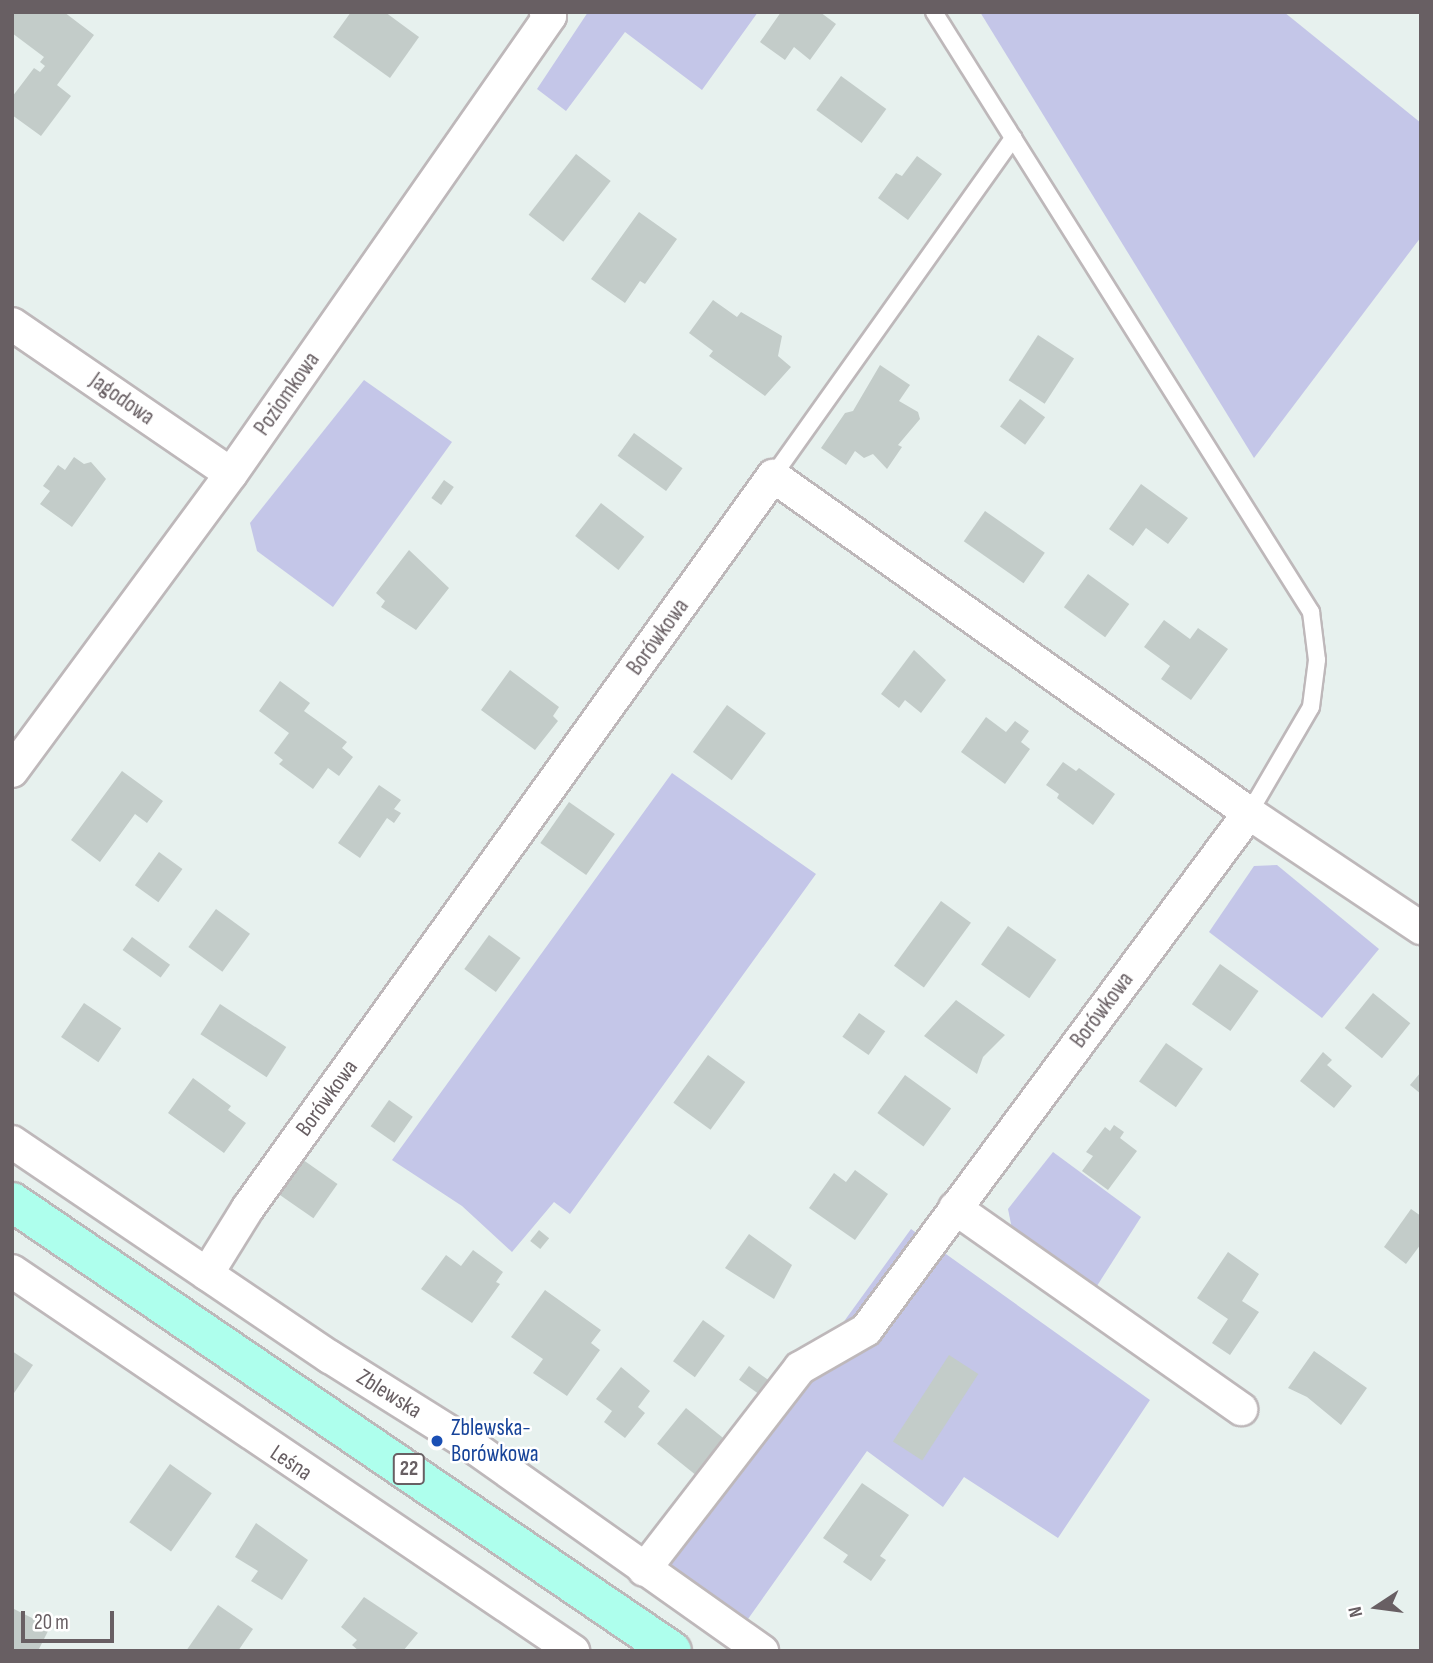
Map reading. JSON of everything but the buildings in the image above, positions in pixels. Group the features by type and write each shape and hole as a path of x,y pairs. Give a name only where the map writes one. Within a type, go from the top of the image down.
{"main road":[{"name":"22","path":"12,1202 672,1651"}],"street":[{"name":"Poziomkowa","path":"12,771 231,474 550,13"},
{"name":"Jagodowa","path":"12,324 231,474"},
{"path":"773,476 1249,813 1421,928"},
{"name":"Borówkowa","path":"207,1275 248,1208 773,476"},
{"name":"Borówkowa","path":"644,1570 800,1368 866,1330 1249,813"},
{"name":"Zblewska","path":"12,1142 207,1275 475,1448 762,1651"},
{"path":"955,1208 1241,1409"},
{"name":"Leśna","path":"12,1271 573,1651"}],"lane":[{"path":"934,12 1311,612 1317,660 1311,707 1249,813"},
{"path":"773,476 1013,138"}],"shaded area":[{"path":"588,12 758,12 702,90 625,32 566,111 537,89"},
{"path":"980,12 1284,12 1421,123 1421,237 1254,458"},
{"path":"364,380 452,442 333,607 257,551 250,523"},
{"path":"672,773 816,874 570,1214 554,1202 512,1252 462,1206 392,1160"},
{"path":"1277,865 1379,949 1322,1018 1209,932 1254,866"},
{"path":"1053,1152 1141,1217 1095,1289 1012,1229 1008,1209"},
{"path":"911,1229 1150,1400 1058,1538 964,1477 943,1507 867,1451 748,1619 668,1564"}],"place":[{"name":"Zblewska- Borówkowa","path":"437,1441"}]}
